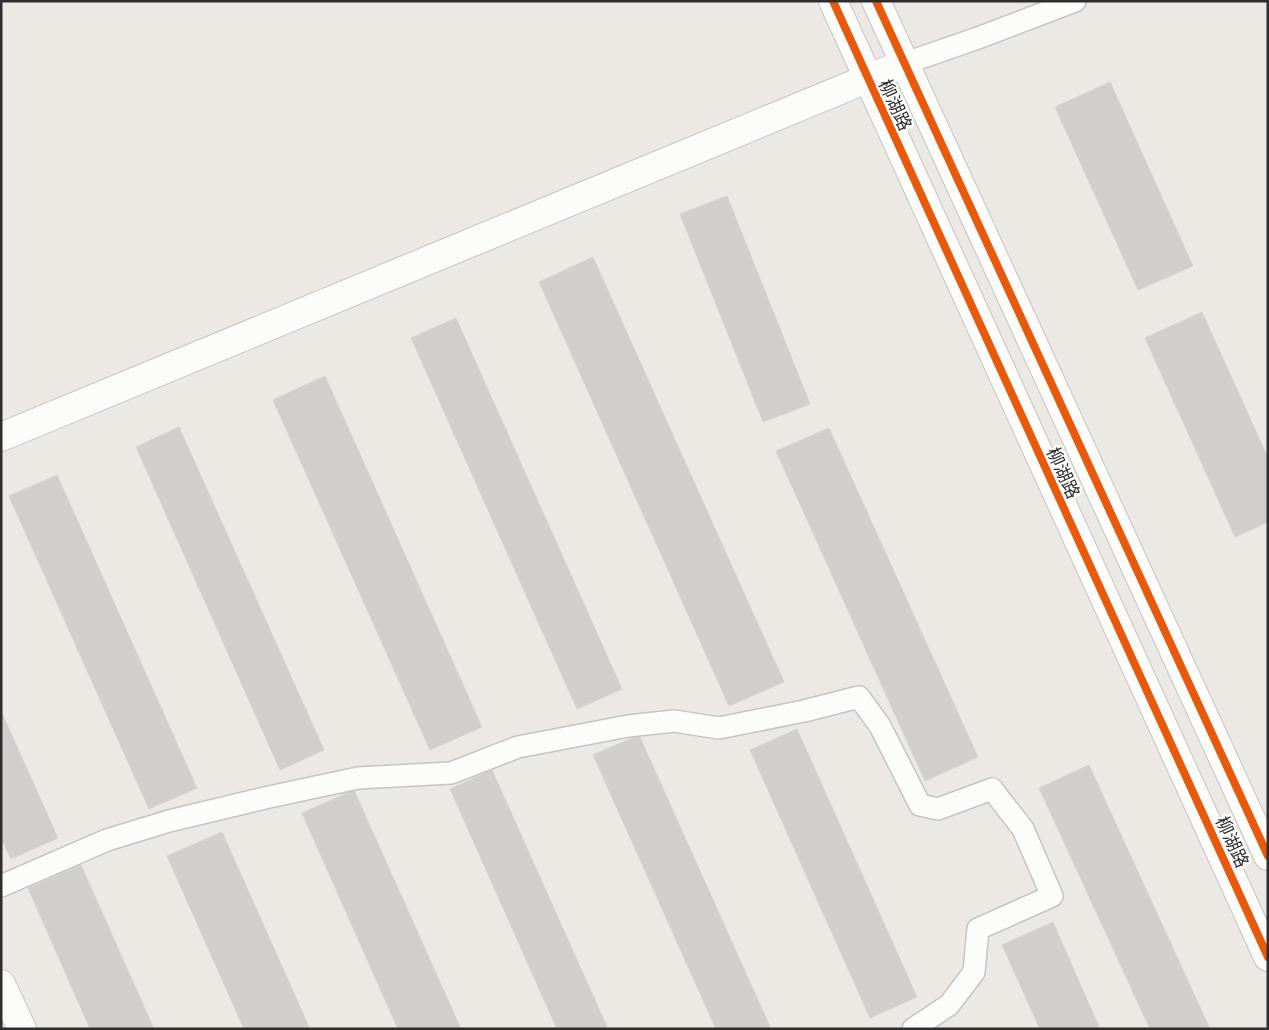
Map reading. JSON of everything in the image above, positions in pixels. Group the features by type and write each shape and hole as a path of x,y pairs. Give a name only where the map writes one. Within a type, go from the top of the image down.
{"main road":[{"name":"柳湖路","path":"833,1 1268,958"},
{"name":"柳湖路","path":"876,1 903,64 1268,856"},
{"path":"1,437 903,64"},
{"path":"1,984 22,1029"}],"street":[{"path":"903,64 1075,1"},
{"path":"1,886 107,840 169,821 269,796 358,778 450,773 518,747 628,726 674,721 719,728 804,711 859,697 880,726 920,805 938,808 992,789 1023,829 1052,896 978,929 974,972 949,1005 912,1029"}],"building":[{"path":"1110,82 1193,266 1138,290 1055,107"},
{"path":"727,196 810,404 763,422 680,214"},
{"path":"593,257 784,682 729,706 539,282"},
{"path":"1202,312 1268,458 1268,522 1235,537 1145,338"},
{"path":"456,318 622,689 577,709 411,338"},
{"path":"325,376 482,727 430,750 273,400"},
{"path":"179,427 324,750 280,770 136,447"},
{"path":"829,428 978,757 925,781 776,451"},
{"path":"57,475 197,788 149,809 9,496"},
{"path":"1,711 58,838 11,859 1,838"},
{"path":"797,729 917,997 870,1018 750,750"},
{"path":"639,735 771,1029 716,1029 593,755"},
{"path":"1089,765 1210,1029 1150,1029 1039,788"},
{"path":"492,770 608,1029 557,1029 450,789"},
{"path":"354,790 461,1029 398,1029 302,813"},
{"path":"222,832 310,1029 244,1029 167,856"},
{"path":"81,865 154,1029 90,1029 28,888"},
{"path":"1053,922 1100,1029 1040,1029 1002,945"}],"cycle path":[{"path":"833,1 1268,957"},
{"path":"876,1 1268,856"}]}
